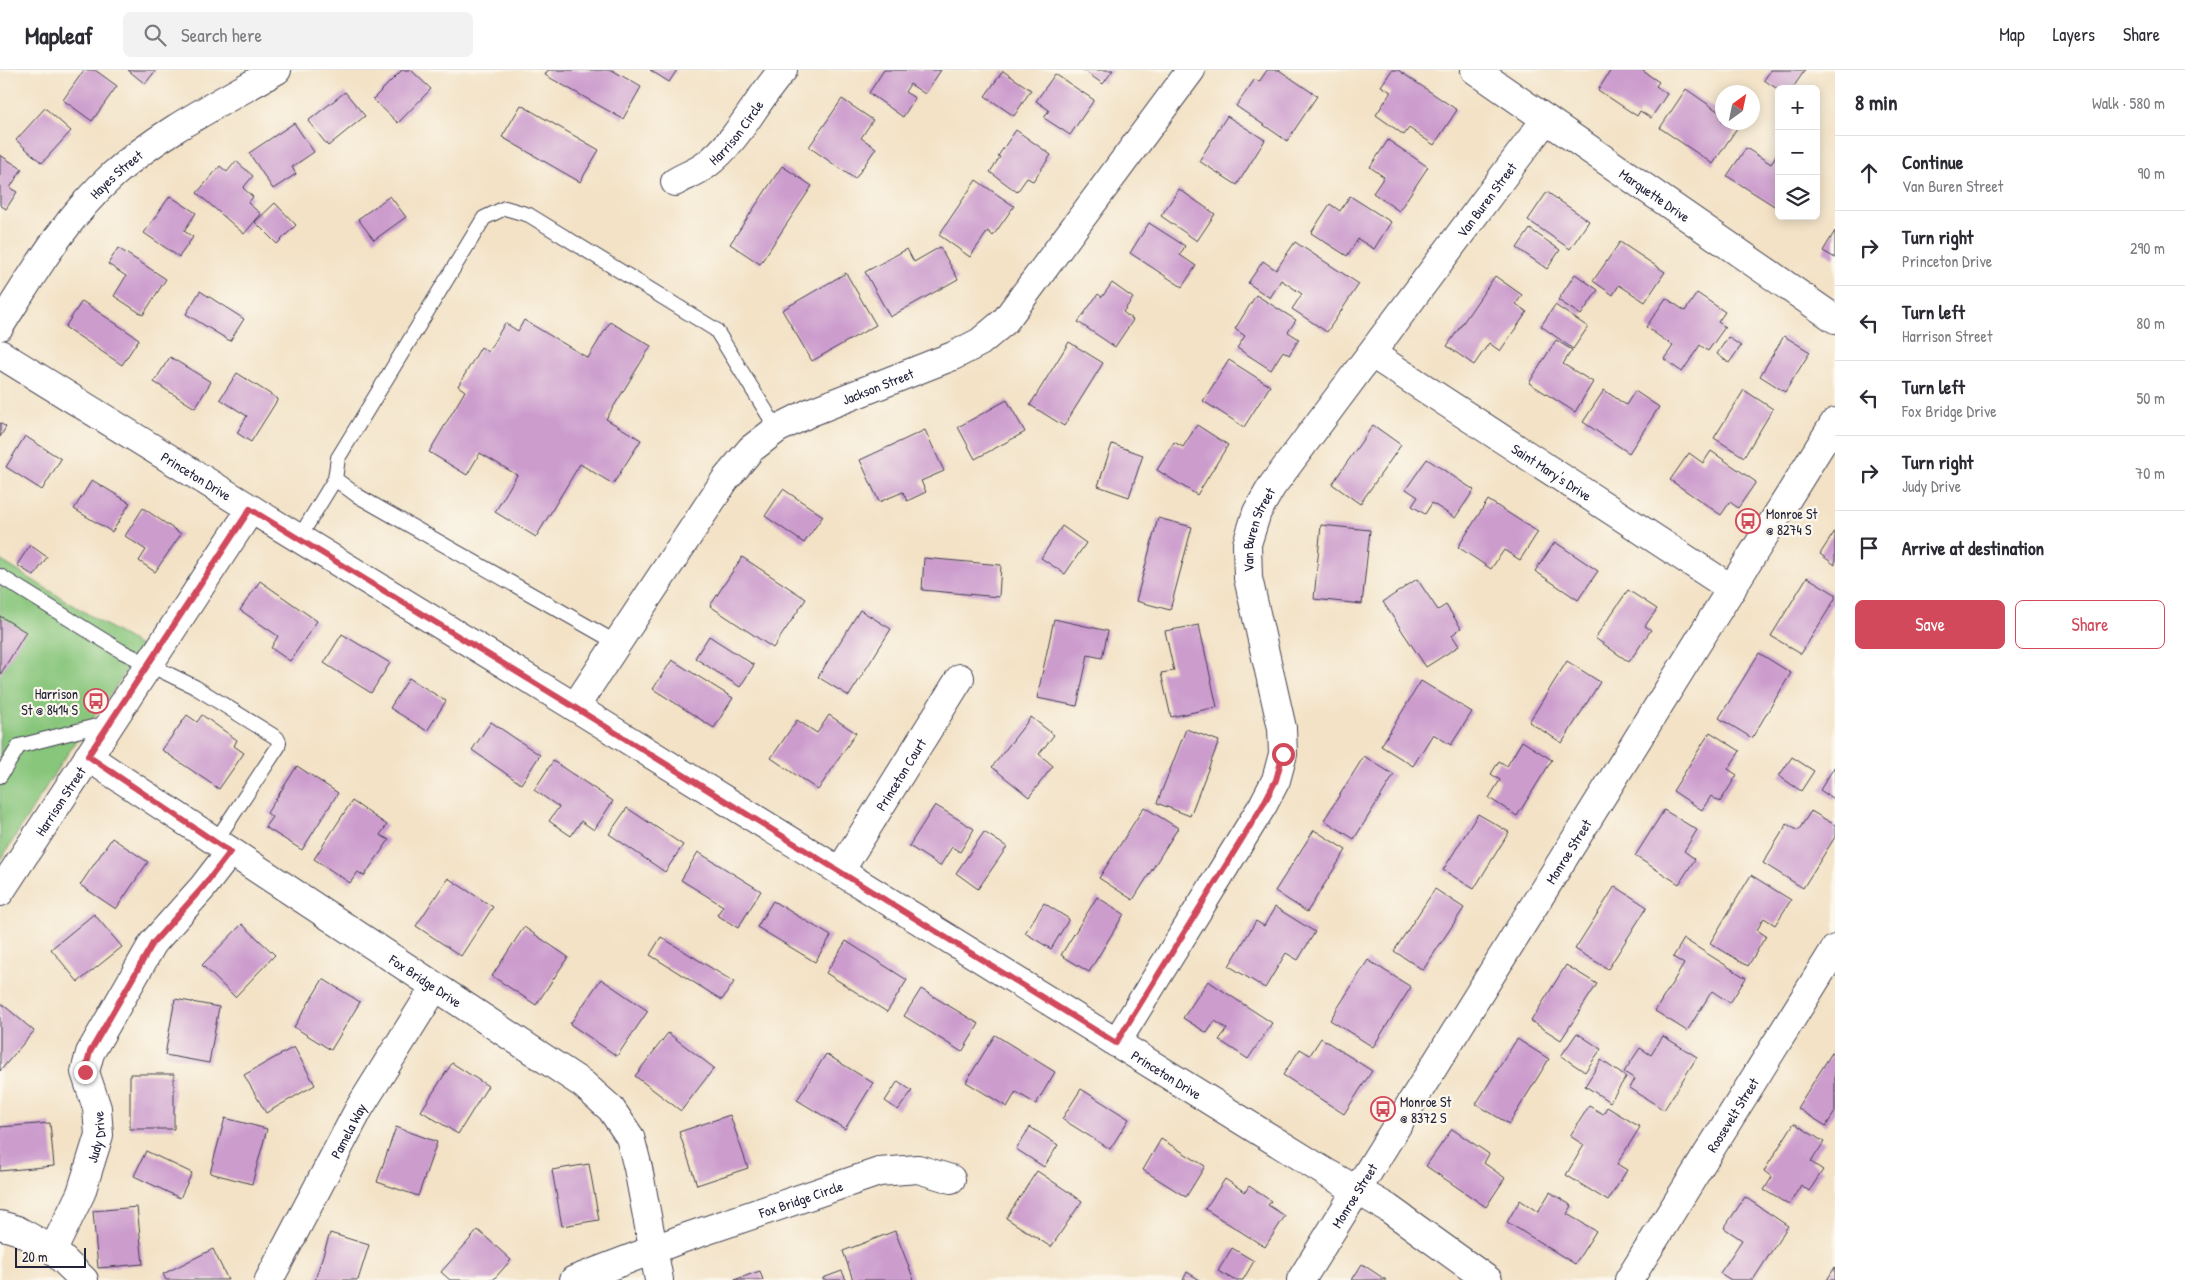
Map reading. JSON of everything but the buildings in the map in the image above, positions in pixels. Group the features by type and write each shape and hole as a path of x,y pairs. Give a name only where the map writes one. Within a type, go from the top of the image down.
{"street":[{"name":"Hayes Street","path":"0,326 44,255 76,214 114,174 150,146 189,121 277,70"},
{"name":"Harrison Circle","path":"675,182 706,165 732,140 758,101 783,70"},
{"name":"Jackson Street","path":"574,707 725,480 751,449 777,429 811,412 953,356 980,342 1005,321 1191,70"},
{"name":"Marquette Drive","path":"1474,70 1835,319"},
{"name":"Van Buren Street","path":"1116,1043 1263,805 1276,780 1283,754 1282,728 1248,578 1247,544 1257,512 1272,486 1546,119"},
{"name":"Princeton Drive","path":"0,354 1116,1043 1388,1208 1488,1280"},
{"name":"Saint Mary's Drive","path":"1372,354 1732,589"},
{"name":"Monroe Street","path":"1301,1280 1835,422"},
{"name":"Harrison Street","path":"0,892 250,509"},
{"name":"Princeton Court","path":"840,871 960,678"},
{"name":"Fox Bridge Drive","path":"88,756 222,847 583,1084 611,1109 630,1137 638,1168 659,1280"},
{"name":"Judy Drive","path":"53,1250 81,1193 99,1135 97,1108 85,1072 90,1052 153,943 203,887 222,847"},
{"name":"Roosevelt Street","path":"1629,1280 1835,948"},
{"name":"Pamela Way","path":"269,1280 360,1106 436,987"},
{"name":"Fox Bridge Circle","path":"574,1280 653,1250 879,1172 918,1169 951,1179"},
{"path":"0,1225 16,1230 53,1250 84,1280"}],"lane":[{"path":"299,538 335,479 338,458 484,218 505,208 529,215 716,330 777,429"},
{"path":"335,479 358,496 617,644"},
{"path":"0,576 121,651 202,691 277,738 279,742 222,847"},
{"path":"0,776 20,746 109,723"}],"green space":[{"path":"0,560 143,648 59,766 0,861"}],"place":[{"name":"Monroe St @ 8274 S","path":"1748,521"},
{"name":"Harrison St @ 8414 S","path":"96,701"},
{"name":"Monroe St @ 8372 S","path":"1383,1109"}],"route":[{"path":"85,1072 90,1052 153,943 203,887 230,852 88,756 250,509 840,871 1116,1043 1263,805 1276,780 1283,754"}]}
